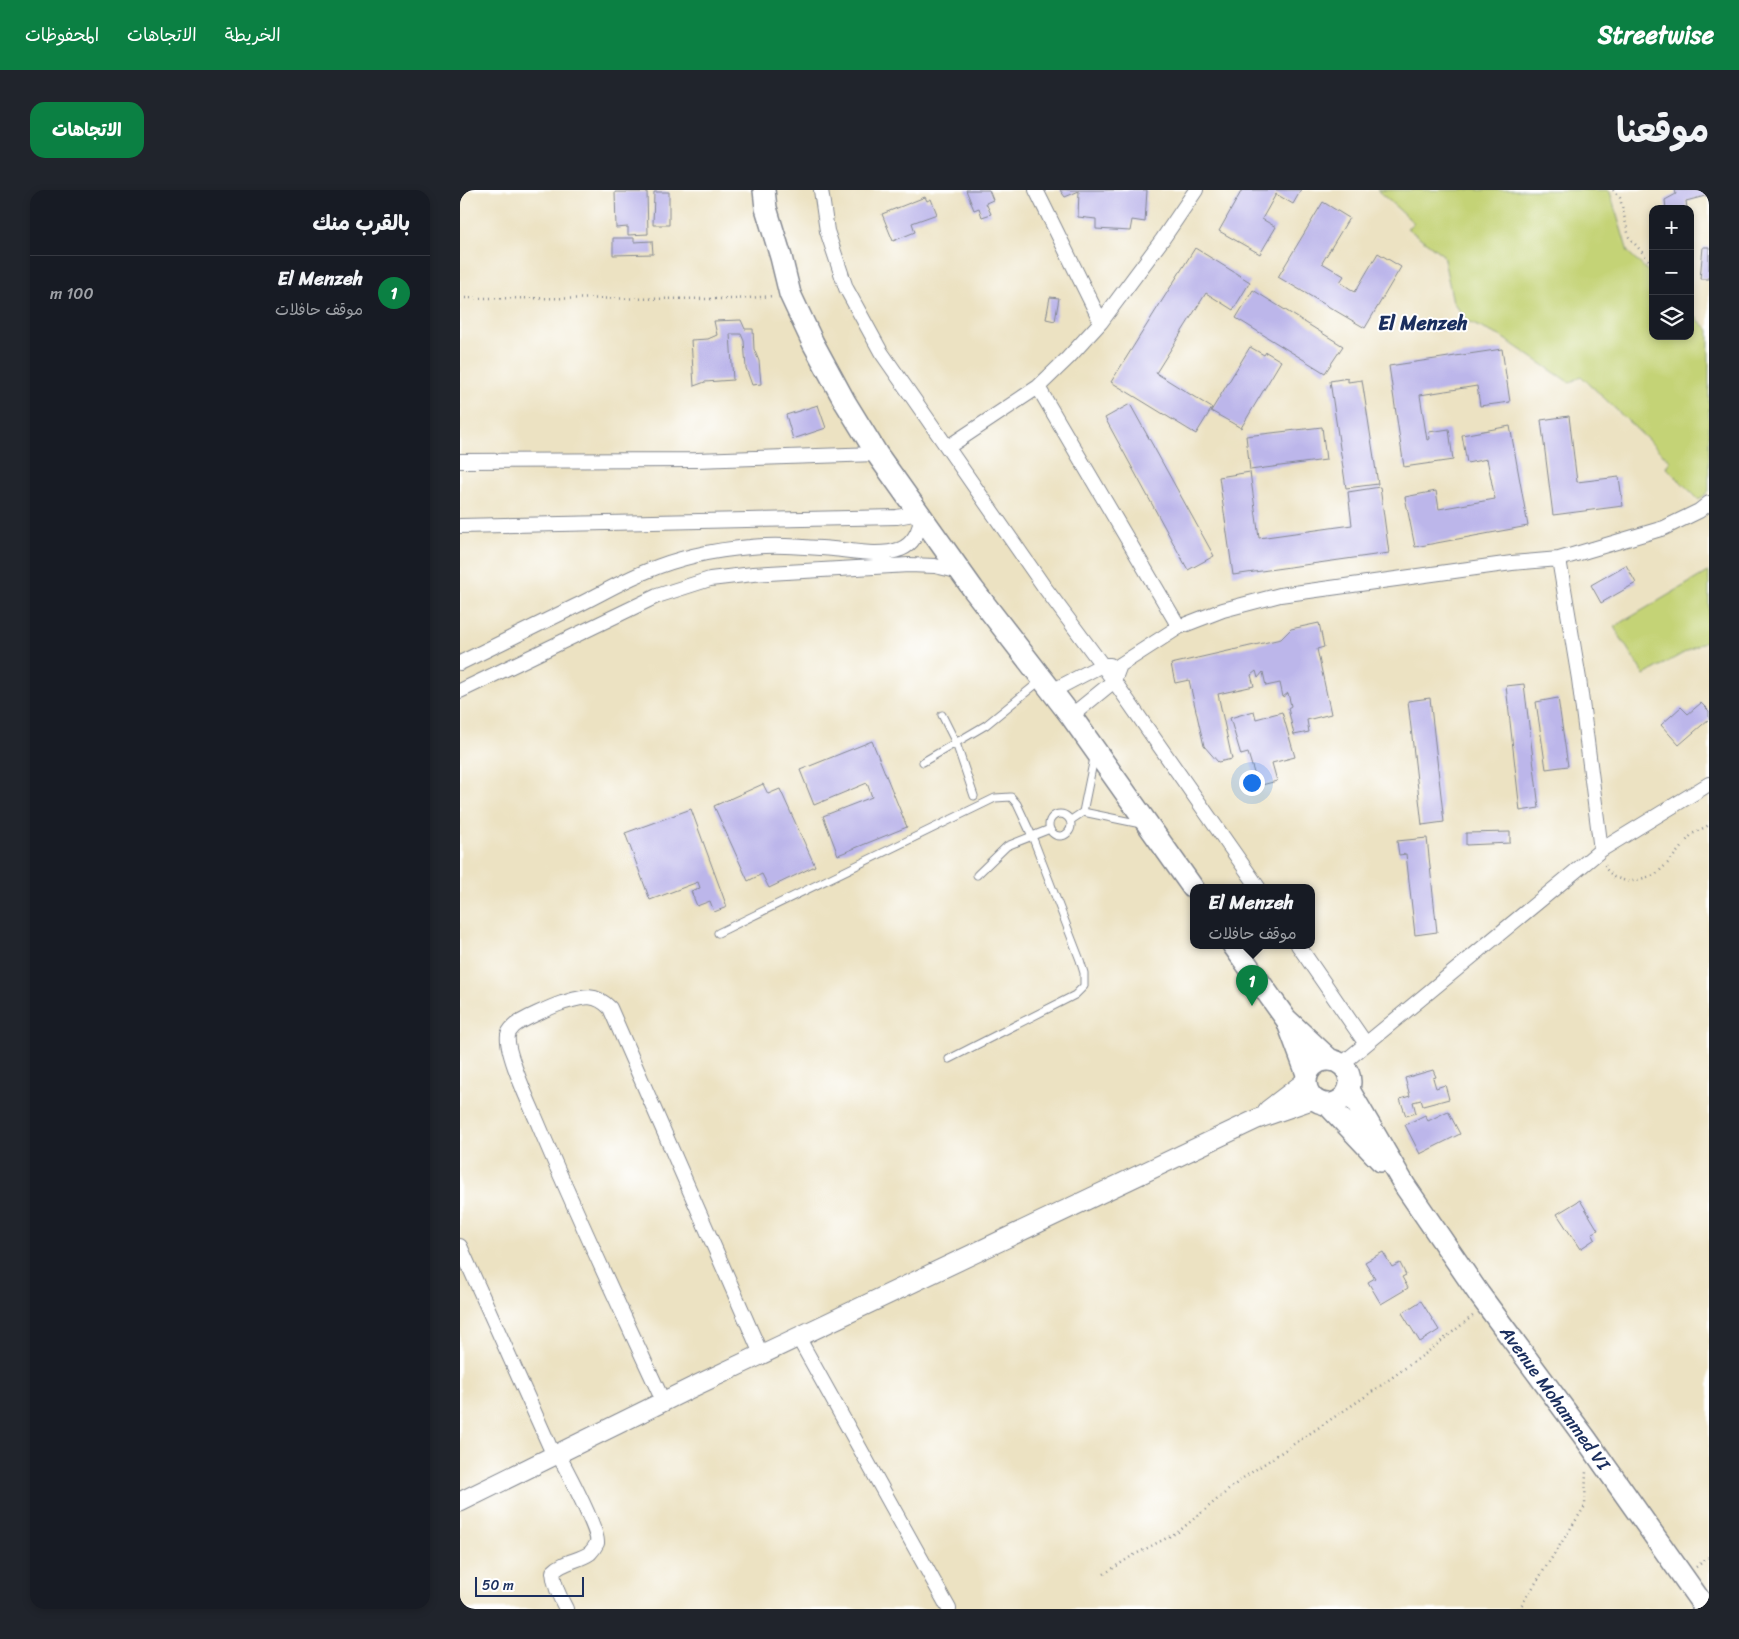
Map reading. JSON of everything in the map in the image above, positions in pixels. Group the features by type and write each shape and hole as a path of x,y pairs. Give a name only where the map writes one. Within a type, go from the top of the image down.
{"main road":[{"path":"764,190 766,208 790,294 813,343 876,454 961,572 1071,716 1190,884"},
{"path":"1236,949 1286,1018 1350,1076 1349,1090 1406,1186"},
{"path":"1286,1018 1314,1089 1406,1186"},
{"path":"1314,1089 1316,1063 1336,1062"},
{"path":"1314,1089 1340,1100 1349,1090"},
{"name":"Avenue Mohammed VI","path":"1406,1186 1487,1304 1586,1439 1704,1608"}],"street":[{"path":"821,190 827,231 846,288 881,352 1045,588 1114,681 1256,884"},
{"path":"1036,190 1101,322"},
{"path":"948,447 1038,387 1068,358 1101,322 1162,240 1196,190"},
{"path":"1038,387 1179,627"},
{"path":"460,461 696,460 876,454"},
{"path":"1047,685 1102,665 1120,665 1179,627 1223,610 1280,595 1512,563 1559,559 1664,528 1699,511 1709,503"},
{"path":"460,526 897,518 920,514 920,525 917,534 910,542 897,550 877,553 776,546 729,549 686,558 660,566 628,580 460,664"},
{"path":"877,553 879,567"},
{"path":"1559,559 1580,689 1601,850"},
{"path":"460,691 640,604 665,593 710,579 753,574 922,564 961,572"},
{"path":"1071,716 1114,681 1120,665"},
{"path":"1336,1062 1366,1044 1601,850 1709,784"},
{"path":"1301,949 1366,1044"},
{"path":"663,1401 577,1216 518,1076 508,1043 508,1034 514,1026 561,1004 591,997 601,999 610,1008 761,1354"},
{"path":"460,1502 663,1401 1257,1119 1314,1089"},
{"path":"460,1246 556,1455 586,1510 596,1535 597,1543 591,1552 558,1567 553,1572 556,1588 566,1609"},
{"path":"798,1337 949,1609"}],"lane":[{"path":"923,762 986,725 1047,685"},
{"path":"942,715 956,742 974,796"},
{"path":"1071,820 1083,812 1096,751"},
{"path":"718,933 994,798 1011,797 1017,804 1032,836 1080,960 1084,973 1084,986 1075,995 949,1059"},
{"path":"1083,812 1148,825"},
{"path":"1064,813 1071,820 1071,830 1067,834 1057,836 1050,829 1049,824 1054,815 1064,813"},
{"path":"977,875 1007,846 1050,829"}],"path":[{"path":"1613,190 1620,198 1629,237 1649,260"},
{"path":"460,298 735,299 790,294"},
{"path":"1601,850 1606,869 1614,877 1629,882 1655,875 1669,862 1692,834 1709,825"},
{"path":"1104,1574 1132,1556 1178,1532 1243,1478 1418,1360 1487,1304"},
{"path":"1519,1609 1585,1506 1586,1467"}],"green space":[{"path":"1377,190 1607,190 1610,192 1628,252 1649,272 1649,340 1694,340 1694,316 1709,330 1709,491 1699,500 1666,467 1670,461 1581,376 1570,383 1500,336 1468,322 1453,302 1443,255 1407,228 1414,223"},
{"path":"1709,571 1709,639 1644,675 1614,627"}],"building":[{"path":"966,190 989,190 993,200 986,203 991,214 982,217 979,208 974,210"},
{"path":"1060,190 1147,190 1145,222 1132,220 1130,231 1096,229 1096,219 1078,217 1079,191 1065,197"},
{"path":"1242,190 1301,190 1293,204 1276,194 1262,219 1276,227 1260,254 1219,231"},
{"path":"1675,190 1709,190 1709,195 1686,201 1686,205 1666,205 1665,200 1676,194"},
{"path":"615,192 647,192 648,234 628,235 628,227 616,228"},
{"path":"654,192 669,192 669,225 653,225"},
{"path":"925,197 927,201 931,199 937,214 912,223 915,232 893,241 882,214"},
{"path":"1323,202 1349,218 1322,263 1344,276 1340,282 1355,292 1378,253 1401,267 1365,328 1278,277"},
{"path":"613,238 634,238 634,242 652,241 653,254 613,255"},
{"path":"1703,247 1709,247 1709,279 1700,279"},
{"path":"1195,248 1250,282 1233,310 1206,293 1156,373 1212,408 1196,434 1111,382"},
{"path":"1253,290 1343,346 1325,373 1236,318"},
{"path":"1050,297 1059,298 1055,321 1046,319"},
{"path":"741,320 745,329 753,329 754,349 759,361 761,384 752,385 746,368 744,341 741,334 730,334 733,380 705,382 694,386 691,340 708,339 717,335 714,321"},
{"path":"1250,347 1264,355 1266,352 1281,361 1241,428 1211,411"},
{"path":"1502,349 1510,402 1480,406 1477,386 1420,395 1427,440 1430,439 1429,432 1449,429 1453,460 1404,467 1389,366"},
{"path":"1348,378 1348,382 1362,380 1378,484 1346,488 1330,381"},
{"path":"1130,404 1214,556 1188,570 1105,418"},
{"path":"818,405 826,428 793,439 786,415"},
{"path":"1569,416 1577,482 1619,477 1623,506 1553,515 1541,420"},
{"path":"1510,426 1528,526 1415,547 1405,497 1436,491 1439,509 1495,499 1487,459 1467,463 1462,435"},
{"path":"1322,427 1326,460 1250,470 1246,436"},
{"path":"1250,472 1259,538 1352,525 1348,492 1380,487 1389,553 1233,575 1219,477"},
{"path":"1626,565 1636,583 1601,603 1591,585"},
{"path":"1319,623 1324,647 1317,649 1331,714 1307,720 1309,732 1294,735 1288,708 1291,706 1288,693 1283,697 1280,683 1266,686 1263,672 1258,678 1256,671 1251,675 1254,686 1218,694 1232,759 1218,762 1204,746 1189,680 1175,683 1171,664 1281,639 1291,629"},
{"path":"1524,684 1539,808 1520,811 1506,686"},
{"path":"1430,698 1444,822 1422,825 1408,701"},
{"path":"1558,698 1568,766 1546,769 1536,702"},
{"path":"1701,703 1709,711 1709,719 1679,745 1661,725 1681,707 1688,714"},
{"path":"1254,711 1256,719 1282,712 1295,757 1272,763 1277,781 1258,786 1248,753 1241,755 1230,718"},
{"path":"872,741 907,827 838,855 823,816 872,797 867,783 814,805 800,770"},
{"path":"763,784 768,794 780,789 815,866 769,888 762,874 748,881 714,806"},
{"path":"691,809 727,907 714,912 710,901 697,906 691,891 700,888 698,882 650,900 625,833"},
{"path":"1510,832 1510,843 1466,845 1466,833"},
{"path":"1427,838 1437,932 1415,935 1406,854 1399,855 1397,841"},
{"path":"1433,1070 1436,1077 1433,1078 1436,1088 1445,1085 1449,1099 1423,1106 1421,1100 1413,1102 1416,1113 1406,1116 1400,1099 1410,1096 1405,1078"},
{"path":"1448,1111 1460,1134 1420,1154 1405,1125 1425,1115 1428,1121"},
{"path":"1580,1200 1598,1230 1592,1233 1595,1239 1580,1249 1557,1214"},
{"path":"1383,1252 1392,1267 1400,1263 1406,1275 1402,1277 1408,1288 1381,1304 1368,1282 1375,1278 1365,1262"},
{"path":"1421,1301 1439,1330 1420,1342 1402,1313"}],"place":[{"name":"El Menzeh","path":"1252,1006"}],"district":[{"name":"El Menzeh","path":"1423,323"}]}
